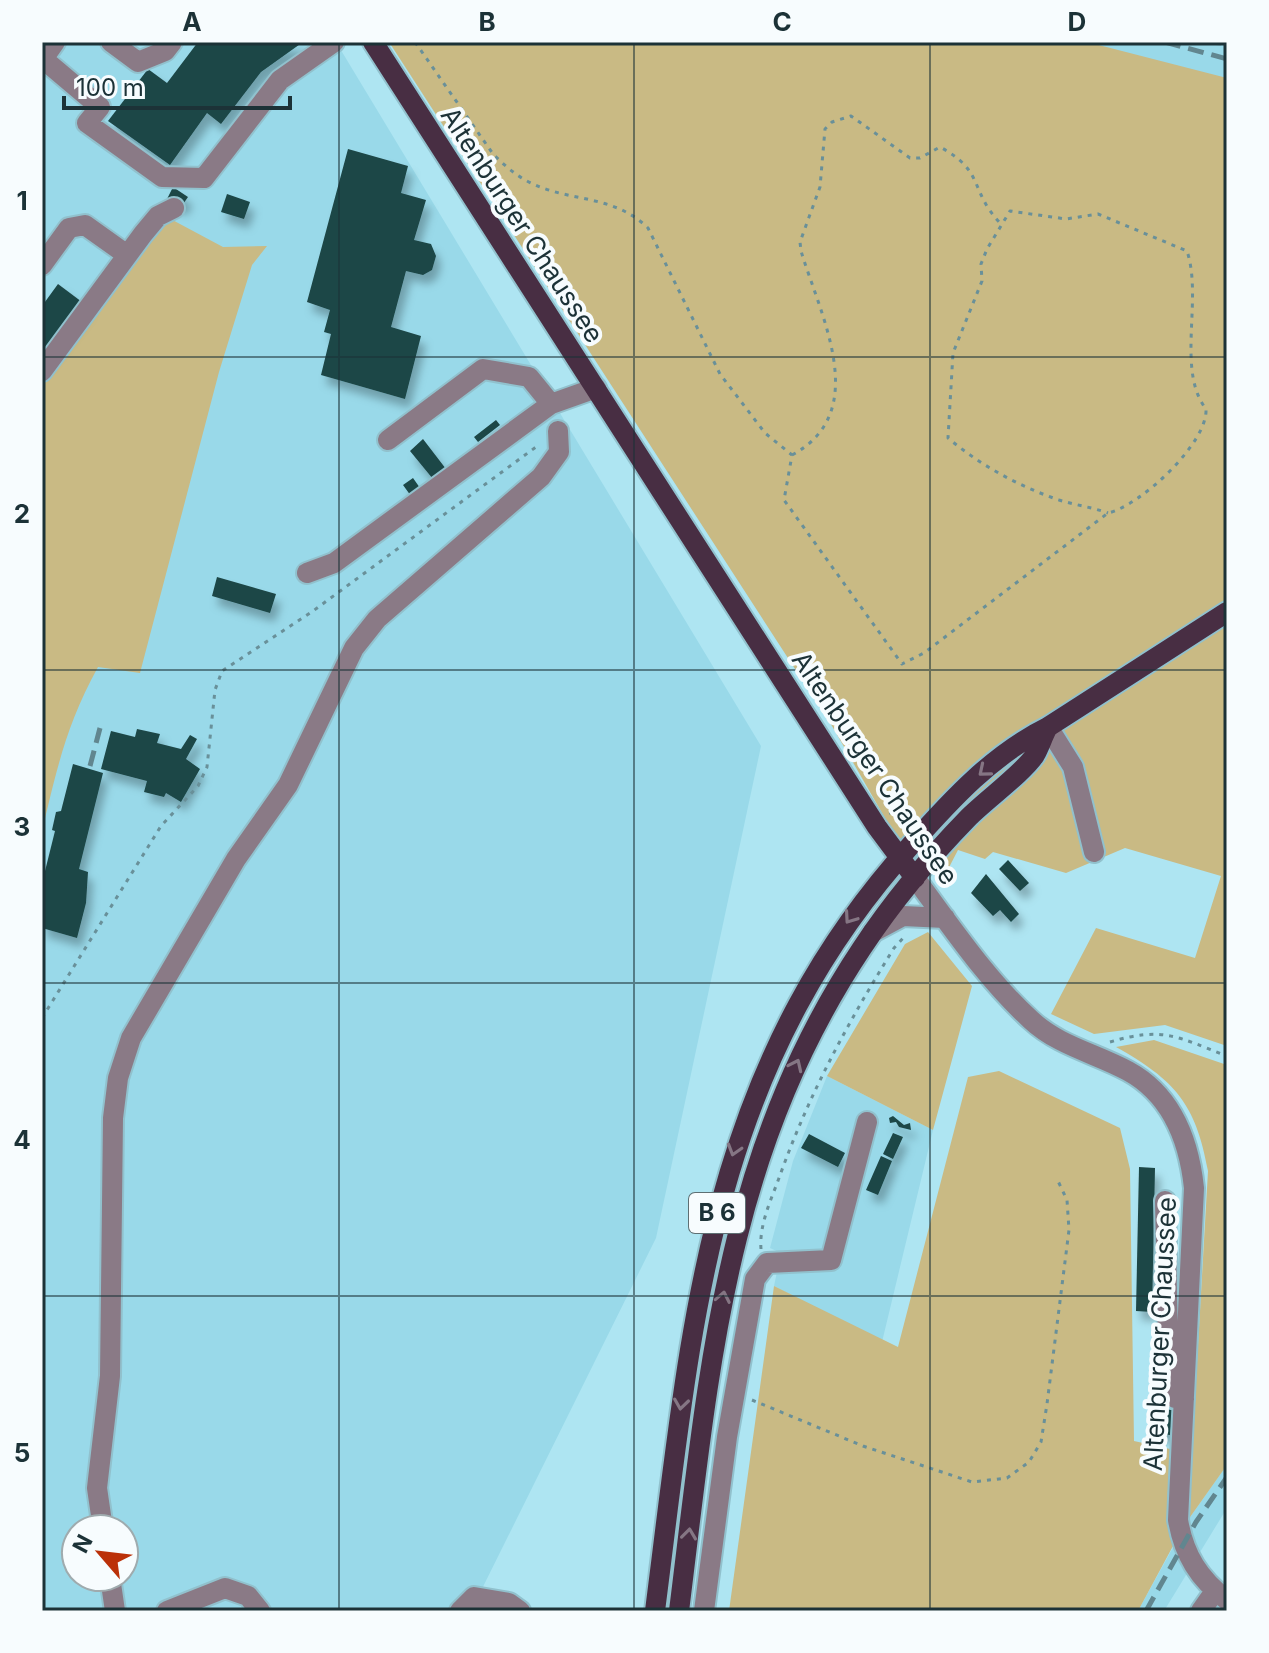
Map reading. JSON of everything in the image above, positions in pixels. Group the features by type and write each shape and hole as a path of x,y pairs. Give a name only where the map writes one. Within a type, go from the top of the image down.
{"main road":[{"name":"Altenburger Chaussee","path":"373,42 915,878"},
{"name":"B 6","path":"655,1611 699,1295 738,1138 766,1067 803,992 852,915 899,857 971,781 1021,740 1048,727 1227,612"},
{"name":"B 6","path":"679,1611 712,1355 744,1208 765,1137 797,1063 830,1000 873,932 969,817 1034,757 1048,727"}],"street":[{"path":"55,42 42,58 100,107 87,123 162,177 204,178 280,80 334,42"},
{"path":"111,42 138,62 165,51 172,42"},
{"path":"42,371 158,216 174,208"},
{"path":"42,265 69,228 85,225 127,255"},
{"path":"388,440 483,369 529,377 551,404"},
{"path":"307,573 334,563 551,404 596,388"},
{"path":"101,1513 97,1488 110,1376 113,1118 118,1078 131,1038 236,859 288,785 354,648 377,619 541,477 559,452 558,431"},
{"path":"1048,727 1073,767 1094,852"},
{"name":"Altenburger Chaussee","path":"915,878 1033,1022 1064,1044 1128,1071 1157,1093 1176,1120 1191,1162 1194,1188 1178,1520 1191,1562 1221,1596"},
{"path":"873,932 911,915 945,918"},
{"path":"704,1611 734,1392 755,1279 767,1263 831,1260 867,1122"},
{"path":"1165,1201 1169,1387 1175,1398 1184,1399"},
{"path":"167,1611 225,1588 248,1596 260,1611"},
{"path":"1201,1611 1221,1596"},
{"path":"460,1611 474,1597 509,1603 520,1611"}],"path":[{"path":"415,42 493,154 508,169 529,182 631,211 648,228 720,374 765,433 792,455"},
{"path":"1000,223 983,201 970,166 946,150 940,147 920,158 910,158 851,116 832,122 825,129 820,187 800,242 833,354 837,390 834,407 822,434 792,455 784,500 902,664 924,653 1108,513 1138,500 1178,462 1204,428 1206,409 1193,390 1194,282 1187,251 1098,214 1066,219 1010,211 1000,223 981,264 982,281 953,353 948,438 1015,482 1064,502 1108,513"},
{"path":"42,1018 161,826 198,786 207,767 215,690 222,671 313,611 558,431"},
{"path":"767,1263 762,1255 761,1233 805,1109 846,1025 894,948 909,932 911,915"},
{"path":"1101,1059 1110,1042 1142,1032 1163,1032 1227,1056"},
{"path":"734,1392 863,1446 972,1482 1007,1478 1029,1462 1041,1442 1069,1230 1067,1200 1058,1181"}],"shaded area":[{"path":"42,42 336,42 761,746 656,1238 471,1611 42,1611"},
{"path":"389,42 1087,42 1227,78 1227,1046 1165,1025 1094,1034 1051,1014 1096,928 1195,958 1221,876 1125,848 1066,873 993,852 985,859 958,850 944,877 893,832 832,726"},
{"path":"1066,42 1227,42 1227,82"},
{"path":"165,216 223,247 267,246 252,265 219,372 140,673 98,667 70,728 42,831 42,379"},
{"path":"928,932 972,986 933,1130 827,1076 905,944"},
{"path":"1154,1040 1227,1065 1227,1465 1188,1520 1208,1171 1197,1128 1180,1096 1154,1071 1116,1047"},
{"path":"999,1071 1120,1128 1130,1169 1134,1441 1170,1449 1167,1509 1173,1546 1138,1611 729,1611 774,1286 898,1347 968,1077"},
{"path":"827,1076 933,1130 882,1342 774,1286 781,1253 770,1248 793,1161"},
{"path":"1227,1465 1227,1508 1164,1611 1138,1611 1188,1520"}],"building":[{"path":"198,42 303,42 261,72 221,124 207,113 170,165 108,121 148,69 167,83"},
{"path":"348,149 408,166 401,193 426,200 414,240 431,244 436,256 432,270 423,275 406,271 391,327 421,336 405,399 321,375 331,334 324,332 330,310 307,302"},
{"path":"173,187 188,197 181,207 167,199"},
{"path":"227,194 250,202 244,219 221,212"},
{"path":"58,284 86,305 42,361 42,306"},
{"path":"496,420 500,425 478,442 474,437"},
{"path":"423,439 446,469 433,479 410,451"},
{"path":"413,478 420,488 411,496 403,485"},
{"path":"217,577 276,594 270,613 212,596"},
{"path":"137,729 160,734 157,743 181,749 190,735 197,739 186,759 200,769 181,802 166,793 164,797 144,792 147,781 101,769 111,731 135,737"},
{"path":"73,764 103,773 79,869 88,872 86,903 77,938 42,928 42,883 55,831 52,830 56,812 61,811"},
{"path":"1008,860 1029,883 1020,891 999,869"},
{"path":"986,874 1019,914 1011,922 1000,910 993,916 971,893"},
{"path":"893,1116 904,1125 910,1123 911,1130 899,1127 896,1122 890,1123 889,1118"},
{"path":"893,1133 903,1137 893,1159 883,1154"},
{"path":"809,1134 845,1153 838,1167 801,1148"},
{"path":"881,1156 892,1161 878,1195 866,1190"},
{"path":"1139,1167 1155,1168 1152,1312 1136,1311"},
{"path":"1152,1408 1173,1410 1170,1435 1150,1433"}],"railway":[{"path":"1165,42 1227,59"},
{"path":"1205,42 1227,43"},
{"path":"90,766 100,728"},
{"path":"1146,1611 1196,1522 1227,1477"}]}
